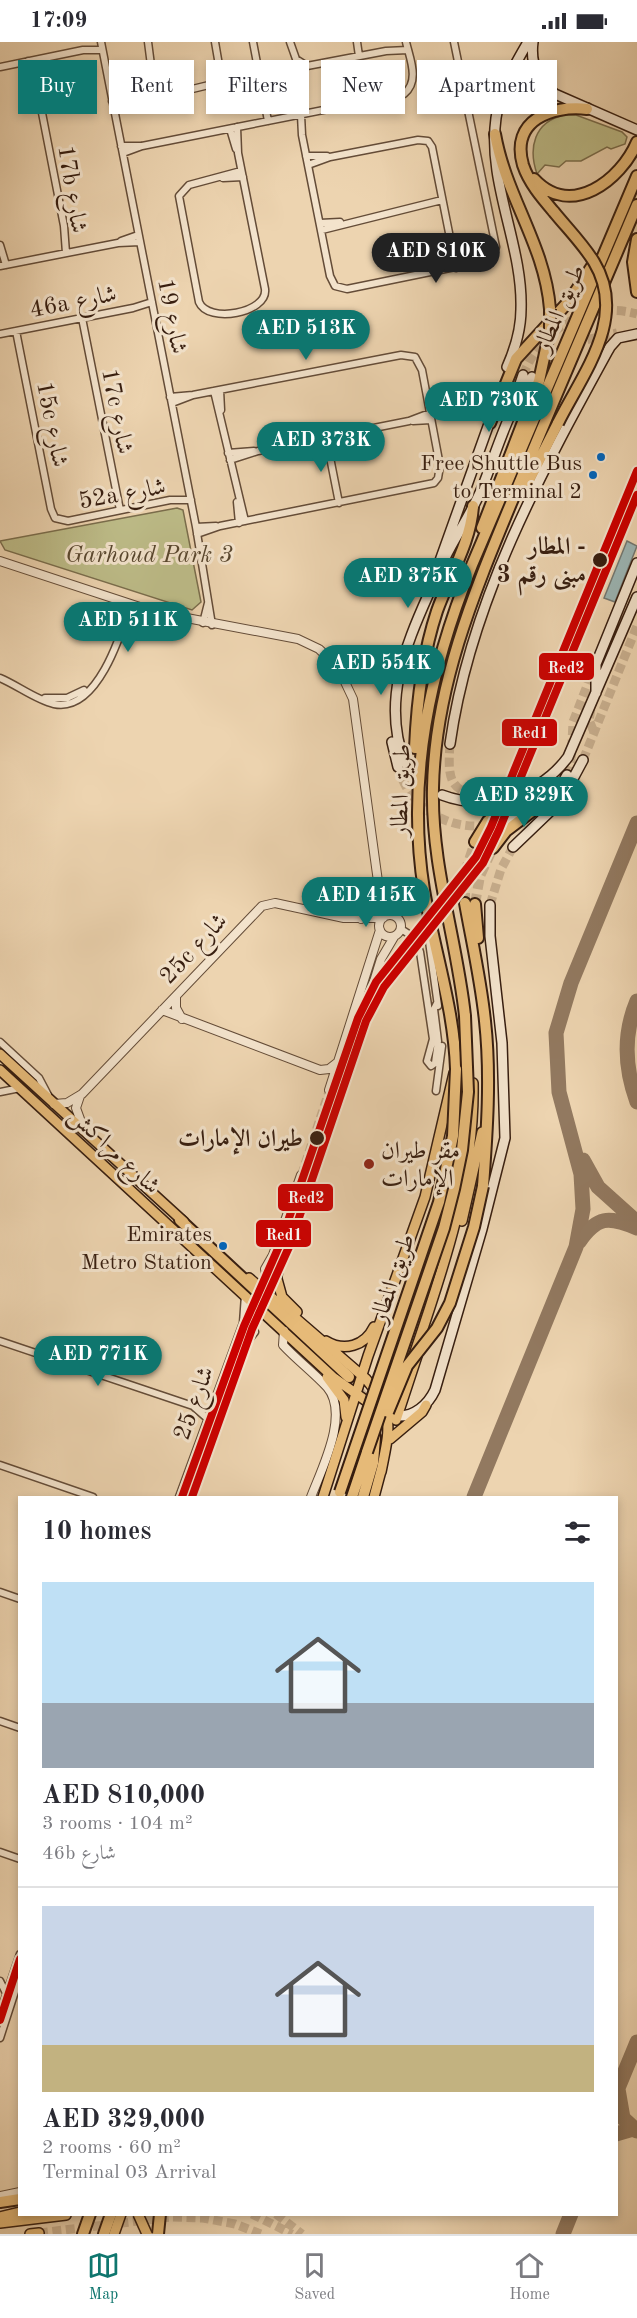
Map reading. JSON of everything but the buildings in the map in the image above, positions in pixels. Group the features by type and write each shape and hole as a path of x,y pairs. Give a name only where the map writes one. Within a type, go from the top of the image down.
{"highway":[{"path":"495,544 512,516 602,337 608,302 602,277 593,261 533,184 523,163 524,136 534,120 556,109 587,109"},
{"path":"472,565 478,539 502,471 542,370 550,330 550,309 543,265 507,185 495,134"},
{"path":"523,163 532,177 544,188 561,194 582,194 604,186 627,162 637,142"},
{"path":"490,423 516,359 579,289 594,265 621,204 636,179"},
{"name":"طريق المطار","path":"340,1495 439,1202 453,1136 456,1069 452,1019 427,908 420,856 418,803 422,746 431,689 448,629 472,565 636,179"},
{"name":"طريق المطار","path":"352,1496 444,1228 454,1189 467,1102 465,1017 436,858 433,772 439,719 451,663 495,544 637,205"},
{"path":"637,239 633,262 637,292"},
{"path":"418,803 415,785 415,755 423,665 434,621 469,529 474,506"},
{"path":"475,842 488,821 517,797"},
{"path":"493,848 506,831 539,806"},
{"path":"367,1452 381,1428 407,1366 437,1328 450,1304 474,1227 483,1186 487,1096 485,1022 470,904"},
{"path":"180,1220 349,1377"},
{"path":"363,1496 371,1472 375,1437"},
{"path":"0,2202 18,2199"},
{"path":"83,2234 89,2216"},
{"path":"104,2234 110,2216"},
{"path":"158,2234 160,2216"}],"main road":[{"path":"401,765 394,725 395,696 400,669 490,423 516,341 521,308 498,173 495,134 501,96 513,67 528,42"},
{"path":"533,42 534,67 546,87 587,109 637,130"},
{"path":"617,333 637,334"},
{"path":"450,744 458,696 470,648 534,488 613,342 637,334"},
{"path":"427,597 449,549 474,506 528,376"},
{"path":"597,695 596,664 637,563"},
{"path":"442,795 475,802 517,797 555,774 568,757 597,695 637,597"},
{"path":"513,847 557,806 572,785 583,760"},
{"path":"503,822 539,806 560,787 567,775"},
{"path":"560,787 572,785"},
{"path":"517,797 539,806"},
{"path":"390,1439 422,1412 436,1386 482,1229 505,1138 502,1043 490,936 490,905"},
{"path":"360,1397 380,1400 394,1395 402,1387 422,1332 451,1238 465,1177 473,1116 472,1069 465,1017"},
{"name":"شارع مراكش","path":"0,1054 180,1220 197,1231 264,1290"},
{"path":"324,1496 345,1426 360,1397 362,1375 433,1170 449,1089 456,1069"},
{"name":"شارع مراكش","path":"0,1070 322,1367 360,1397 389,1413"},
{"path":"451,1238 461,1222 470,1191 487,1096"},
{"path":"370,1384 372,1362 401,1274 406,1248"},
{"path":"277,1279 282,1297 309,1325"},
{"path":"264,1290 275,1295 332,1345 353,1346 370,1335 387,1304"},
{"path":"264,1290 362,1375 389,1413 390,1439 374,1496"},
{"path":"381,1472 389,1413 422,1332"},
{"path":"322,1367 344,1400 345,1426"},
{"path":"389,1413 408,1415 426,1405"},
{"path":"0,2217 18,2212"},
{"path":"0,2223 58,2216"},
{"path":"114,2234 120,2216"},
{"path":"139,2216 147,2234"}],"street":[{"path":"148,42 151,60"},
{"path":"194,89 209,86 216,81 220,71 215,42"},
{"path":"253,42 268,121"},
{"path":"122,149 404,94 413,84 413,72 407,45 311,66 299,62 294,56 290,42"},
{"path":"359,42 362,56"},
{"path":"298,115 330,280 338,288 347,289 489,260 495,247 454,42"},
{"path":"31,60 101,45"},
{"name":"شارع 19","path":"101,45 109,84"},
{"path":"0,67 18,63"},
{"name":"17b شارع","path":"42,114 68,253"},
{"name":"شارع 19","path":"115,114 197,530 208,597 207,624"},
{"path":"233,128 238,153 265,294 261,303 255,307 216,315 203,310 198,302 178,201 182,191 189,185 242,174"},
{"path":"308,165 330,157 418,140 428,141 432,147 456,268"},
{"path":"306,156 330,157"},
{"path":"321,226 443,203"},
{"path":"0,246 2,265 139,238"},
{"name":"46a شارع","path":"0,334 152,304"},
{"name":"17c شارع","path":"82,318 120,510"},
{"name":"15c شارع","path":"16,331 51,509 59,520"},
{"path":"171,400 401,355 415,357 422,370 440,466 438,478 434,483 197,530"},
{"path":"217,391 242,522"},
{"path":"229,456 431,416"},
{"path":"326,437 339,503"},
{"name":"52a شارع","path":"59,520 190,496"},
{"path":"0,561 130,606 207,624 298,639 319,649 342,673 353,699 383,918 330,1090"},
{"path":"0,678 56,704 67,704 79,698 93,684 114,653 130,606"},
{"path":"380,891 398,918 401,929 415,938 420,952 432,1033 427,1061 431,1066 435,1063 437,1051 434,1009 437,1003"},
{"path":"362,919 375,908 380,891"},
{"name":"25c شارع","path":"52,1103 70,1102 82,1094 262,906 275,903 362,919 383,918"},
{"path":"427,908 427,931 442,1047 436,1091"},
{"path":"383,918 391,915 398,918"},
{"name":"25c شارع","path":"362,919 379,929"},
{"path":"379,929 385,936 394,937"},
{"path":"339,1094 381,959 401,929"},
{"path":"176,996 176,1008 182,1019"},
{"path":"162,1010 320,1070 329,1069 338,1062"},
{"path":"0,1042 39,1078 52,1103"},
{"path":"0,1092 20,1088"},
{"path":"82,1094 76,1108 84,1132"},
{"path":"301,1175 273,1255 265,1269 269,1280 277,1279 280,1257 311,1172"},
{"name":"شارع 25","path":"187,1496 243,1323 245,1294"},
{"name":"شارع 25","path":"179,1496 231,1364 255,1332 251,1323 243,1323"},
{"path":"284,1331 283,1345 327,1388 337,1410 336,1426 311,1496"},
{"path":"0,1341 193,1406 208,1419"},
{"path":"0,1465 90,1496"},
{"path":"0,1592 18,1598"},
{"path":"0,1721 18,1727"},
{"path":"0,1852 18,1858"},
{"path":"6,1993 0,1980 16,1975"},
{"path":"0,2013 6,1993 16,1975"},
{"path":"0,2038 16,1975"},
{"path":"0,2196 18,2192"}],"green space":[{"path":"564,115 576,115 622,132 627,137 625,144 611,149 607,147 581,161 566,161 559,167 545,165 537,174 533,155 536,137 546,124"},
{"name":"Garhoud Park 3","path":"177,508 183,510 201,602 192,610 5,550 0,541"}],"water":[{"path":"627,541 637,546 615,602 604,598"}],"taxiway":[{"path":"474,1496 576,1247 583,1209 581,1174 559,1092 556,1033 571,983 637,823"},
{"path":"637,1001 629,1026 627,1052 630,1077 637,1102"},
{"path":"583,1160 598,1187 637,1222"},
{"path":"579,1242 592,1227 604,1221 618,1221 637,1228"},
{"path":"618,2088 637,2042"},
{"path":"618,2089 623,2118 637,2131"},
{"path":"618,2133 633,2129 637,2131"},
{"path":"563,2234 570,2216"}],"tunnel":[{"path":"523,375 542,344 568,322 601,311 637,314"},
{"path":"541,366 576,342 617,333"},
{"path":"583,760 637,626"},
{"path":"567,775 571,762 573,722 595,665"},
{"path":"591,709 589,720 594,732"},
{"path":"450,744 451,778 455,784 460,790 494,798"},
{"path":"405,763 416,780 437,793"},
{"path":"398,767 413,797 438,817 469,826 486,826 503,822"},
{"path":"465,903 465,872 475,842"},
{"path":"490,905 501,869 513,847"},
{"path":"475,904 480,876 493,848"},
{"path":"301,1175 329,1090"},
{"path":"311,1172 339,1094"},
{"path":"349,1377 369,1404 375,1431"},
{"path":"256,2216 292,2234"},
{"path":"279,2216 302,2234"},
{"path":"39,2233 171,2217 203,2218 235,2224 261,2234"}],"transit line":[{"name":"Red1","path":"182,1496 244,1326 280,1244 358,1018 376,982 476,857 491,827 637,471"},
{"name":"Red2","path":"192,1496 252,1329 289,1247 366,1021 384,987 483,863 499,830 637,495"},
{"name":"Red1","path":"0,2020 18,1965"}],"place":[{"name":"Free Shuttle Bus to Terminal 2","path":"593,475"},
{"name":"المطار - مبنى رقم 3","path":"600,560"},
{"name":"طيران الإمارات","path":"317,1138"},
{"name":"مقر طيران الإمارات","path":"369,1164"},
{"name":"Emirates Metro Station","path":"223,1246"}]}
